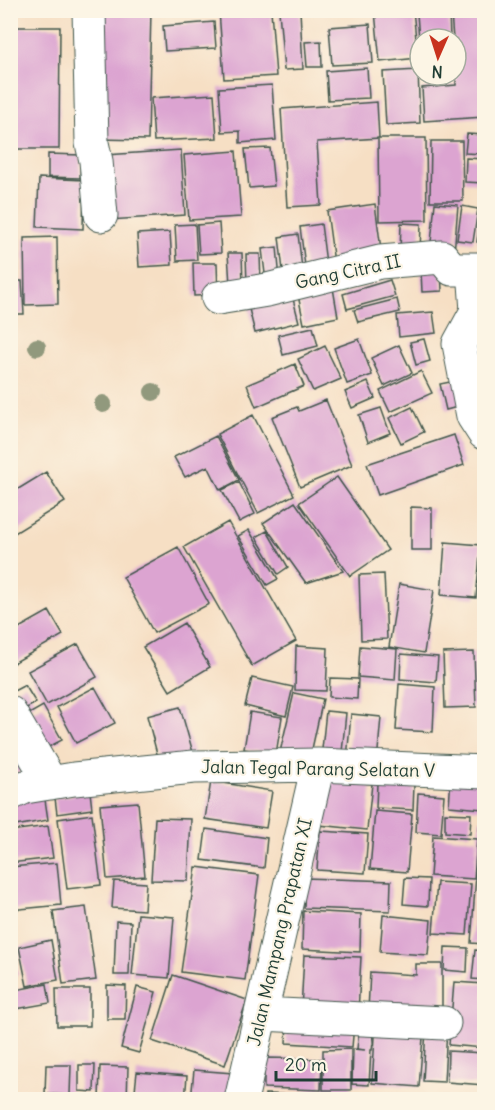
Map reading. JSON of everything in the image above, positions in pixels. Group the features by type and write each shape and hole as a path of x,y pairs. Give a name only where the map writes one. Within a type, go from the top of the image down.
{"street":[{"path":"89,10 92,143 101,215"},
{"name":"Gang Citra II","path":"218,298 267,290 380,262 442,257 452,269 479,269 477,311 459,344 473,416 484,433"},
{"path":"10,713 51,783"},
{"name":"Jalan Tegal Parang Selatan V","path":"10,794 25,787 74,779 194,767 318,765 484,772"},
{"name":"Jalan Mampang Prapatan XI","path":"242,1100 318,765"},
{"path":"261,1014 444,1023"}],"building":[{"path":"101,10 151,10 148,140 98,139"},
{"path":"271,10 276,76 224,79 219,11"},
{"path":"300,10 303,69 284,70 279,11"},
{"path":"413,10 415,27 408,27 408,59 380,62 375,12"},
{"path":"484,11 484,117 424,121 422,88 468,87 468,27 452,27 451,13"},
{"path":"449,12 450,27 418,27 417,14"},
{"path":"214,22 216,48 165,51 163,26"},
{"path":"370,24 373,63 332,65 329,27"},
{"path":"10,27 60,27 59,149 10,149"},
{"path":"321,41 322,67 307,67 305,42"},
{"path":"367,68 369,98 328,100 326,71"},
{"path":"408,71 408,87 419,87 420,123 386,125 383,72"},
{"path":"272,85 276,140 240,143 240,131 222,132 219,88"},
{"path":"214,94 217,138 154,141 151,98"},
{"path":"377,102 379,138 317,142 321,205 287,207 281,109"},
{"path":"467,134 484,135 484,154 465,153"},
{"path":"378,138 426,138 427,220 379,221"},
{"path":"431,141 462,141 463,201 430,201"},
{"path":"270,148 274,186 249,188 245,149"},
{"path":"181,150 185,215 109,220 105,155"},
{"path":"236,151 241,217 189,220 184,155"},
{"path":"48,154 81,155 80,178 48,177"},
{"path":"466,158 484,159 484,183 465,182"},
{"path":"39,178 84,180 83,229 37,227"},
{"path":"435,203 458,205 454,254 430,252"},
{"path":"482,203 484,203 484,242 477,242"},
{"path":"375,204 382,257 334,263 327,211"},
{"path":"462,206 478,209 473,242 457,240"},
{"path":"219,223 221,253 199,254 197,225"},
{"path":"401,223 421,224 420,253 400,253"},
{"path":"195,224 197,260 177,261 175,225"},
{"path":"321,224 327,271 306,274 300,227"},
{"path":"170,232 172,265 139,267 137,234"},
{"path":"298,234 303,277 284,279 279,237"},
{"path":"57,237 58,304 25,305 24,238"},
{"path":"10,243 13,243 15,277 10,277"},
{"path":"277,247 280,280 266,282 262,249"},
{"path":"228,253 242,253 243,285 230,285"},
{"path":"246,254 260,254 261,286 247,286"},
{"path":"193,263 217,263 218,295 194,296"},
{"path":"441,270 442,291 422,292 421,271"},
{"path":"390,280 395,296 347,309 343,294"},
{"path":"10,281 22,281 24,314 10,314"},
{"path":"333,288 338,317 304,324 298,295"},
{"path":"292,295 299,322 255,333 248,305"},
{"path":"397,299 400,312 358,322 354,310"},
{"path":"433,312 436,333 399,337 397,315"},
{"path":"313,327 318,346 283,355 278,335"},
{"path":"359,339 372,375 347,384 334,348"},
{"path":"424,339 430,361 416,365 410,342"},
{"path":"399,345 412,373 384,386 371,358"},
{"path":"325,346 341,379 313,391 298,359"},
{"path":"295,364 304,386 256,407 247,385"},
{"path":"421,371 432,393 390,412 380,391"},
{"path":"460,380 465,405 446,410 440,384"},
{"path":"368,382 375,398 352,408 345,392"},
{"path":"326,400 352,465 300,487 272,417 297,407 299,411"},
{"path":"412,407 424,432 401,443 389,418"},
{"path":"381,408 390,433 368,442 359,415"},
{"path":"253,415 294,495 258,513 217,434"},
{"path":"454,435 464,465 378,495 367,464"},
{"path":"216,436 239,480 220,490 208,466 185,477 174,457"},
{"path":"46,472 65,502 10,536 10,494"},
{"path":"337,477 388,550 350,576 299,503"},
{"path":"239,482 255,514 239,522 222,490"},
{"path":"295,502 343,571 306,583 263,523"},
{"path":"411,507 432,508 432,550 411,550"},
{"path":"228,522 296,641 252,666 184,547"},
{"path":"249,530 278,579 267,585 238,536"},
{"path":"267,531 288,567 278,574 256,537"},
{"path":"445,542 481,545 476,598 441,595"},
{"path":"178,547 209,604 154,633 123,577"},
{"path":"384,574 387,639 361,640 359,575"},
{"path":"399,584 434,590 424,653 389,647"},
{"path":"49,611 63,635 10,665 10,633"},
{"path":"184,623 210,667 170,691 143,647"},
{"path":"78,644 97,677 47,705 28,671"},
{"path":"296,646 328,648 326,691 295,690"},
{"path":"360,646 397,649 395,680 358,677"},
{"path":"474,652 476,707 445,708 443,653"},
{"path":"401,654 438,657 436,682 400,679"},
{"path":"252,678 293,687 286,716 245,706"},
{"path":"330,678 358,679 357,699 329,697"},
{"path":"399,684 435,687 433,732 396,730"},
{"path":"25,685 36,703 17,713 10,703 10,693"},
{"path":"95,687 115,723 76,743 57,707"},
{"path":"294,693 323,699 310,758 280,752"},
{"path":"43,706 62,740 41,751 22,718"},
{"path":"180,707 194,756 160,765 147,716"},
{"path":"326,711 346,713 341,762 321,759"},
{"path":"250,712 282,717 276,754 244,749"},
{"path":"351,714 381,717 377,762 347,759"},
{"path":"481,719 484,719 484,759 481,759"},
{"path":"10,724 33,765 10,778"},
{"path":"451,778 484,781 483,809 449,806"},
{"path":"324,779 372,784 367,830 319,825"},
{"path":"211,781 272,791 266,828 205,819"},
{"path":"377,783 414,785 413,810 376,808"},
{"path":"90,792 92,809 57,814 55,798"},
{"path":"44,793 48,820 10,827 10,799"},
{"path":"418,793 444,795 441,834 416,832"},
{"path":"138,802 145,876 107,879 100,805"},
{"path":"375,811 412,814 407,872 370,869"},
{"path":"445,813 471,814 470,834 445,832"},
{"path":"92,814 101,885 67,889 58,819"},
{"path":"155,818 191,819 188,881 151,880"},
{"path":"480,820 484,820 484,944 471,943"},
{"path":"48,826 53,858 10,863 10,831"},
{"path":"206,829 267,838 264,868 202,860"},
{"path":"320,831 368,834 365,873 317,870"},
{"path":"433,836 477,839 474,879 430,876"},
{"path":"57,863 61,905 10,910 10,867"},
{"path":"196,867 259,875 245,980 181,972"},
{"path":"305,878 391,881 390,911 304,908"},
{"path":"405,878 429,879 428,906 403,904"},
{"path":"114,881 146,883 144,910 112,908"},
{"path":"437,882 471,884 467,935 433,933"},
{"path":"86,907 96,980 63,984 53,911"},
{"path":"303,911 361,914 360,952 302,949"},
{"path":"138,914 174,917 169,978 132,975"},
{"path":"383,915 431,920 428,955 380,952"},
{"path":"116,921 131,922 129,975 114,975"},
{"path":"51,940 58,980 27,986 19,947"},
{"path":"10,942 12,942 18,974 10,976"},
{"path":"445,947 468,948 467,972 444,970"},
{"path":"475,950 484,951 484,980 472,979"},
{"path":"304,955 361,957 358,1013 301,1010"},
{"path":"416,964 442,964 442,1010 368,1011 370,972 416,975"},
{"path":"173,975 247,1000 225,1065 152,1041"},
{"path":"454,982 484,984 484,1048 449,1045"},
{"path":"47,984 50,1003 10,1010 10,991"},
{"path":"107,985 126,986 125,1019 107,1019"},
{"path":"137,987 156,992 139,1053 121,1048"},
{"path":"56,989 90,989 90,1026 57,1026"},
{"path":"287,1021 354,1025 352,1047 286,1043"},
{"path":"360,1021 375,1022 369,1085 352,1084 353,1049 365,1050 357,1049"},
{"path":"376,1022 424,1025 419,1087 372,1083"},
{"path":"426,1028 447,1029 444,1082 423,1081"},
{"path":"351,1049 351,1090 323,1090 323,1050"},
{"path":"448,1051 484,1053 484,1085 447,1082"},
{"path":"264,1058 322,1059 321,1090 264,1088"},
{"path":"46,1065 71,1065 70,1095 45,1094"},
{"path":"79,1065 95,1065 94,1092 79,1091"},
{"path":"100,1066 128,1067 127,1100 99,1100"},
{"path":"194,1070 233,1073 231,1100 191,1100"},
{"path":"137,1072 187,1076 185,1100 134,1100"},
{"path":"265,1094 332,1096 332,1100 265,1100"}]}
